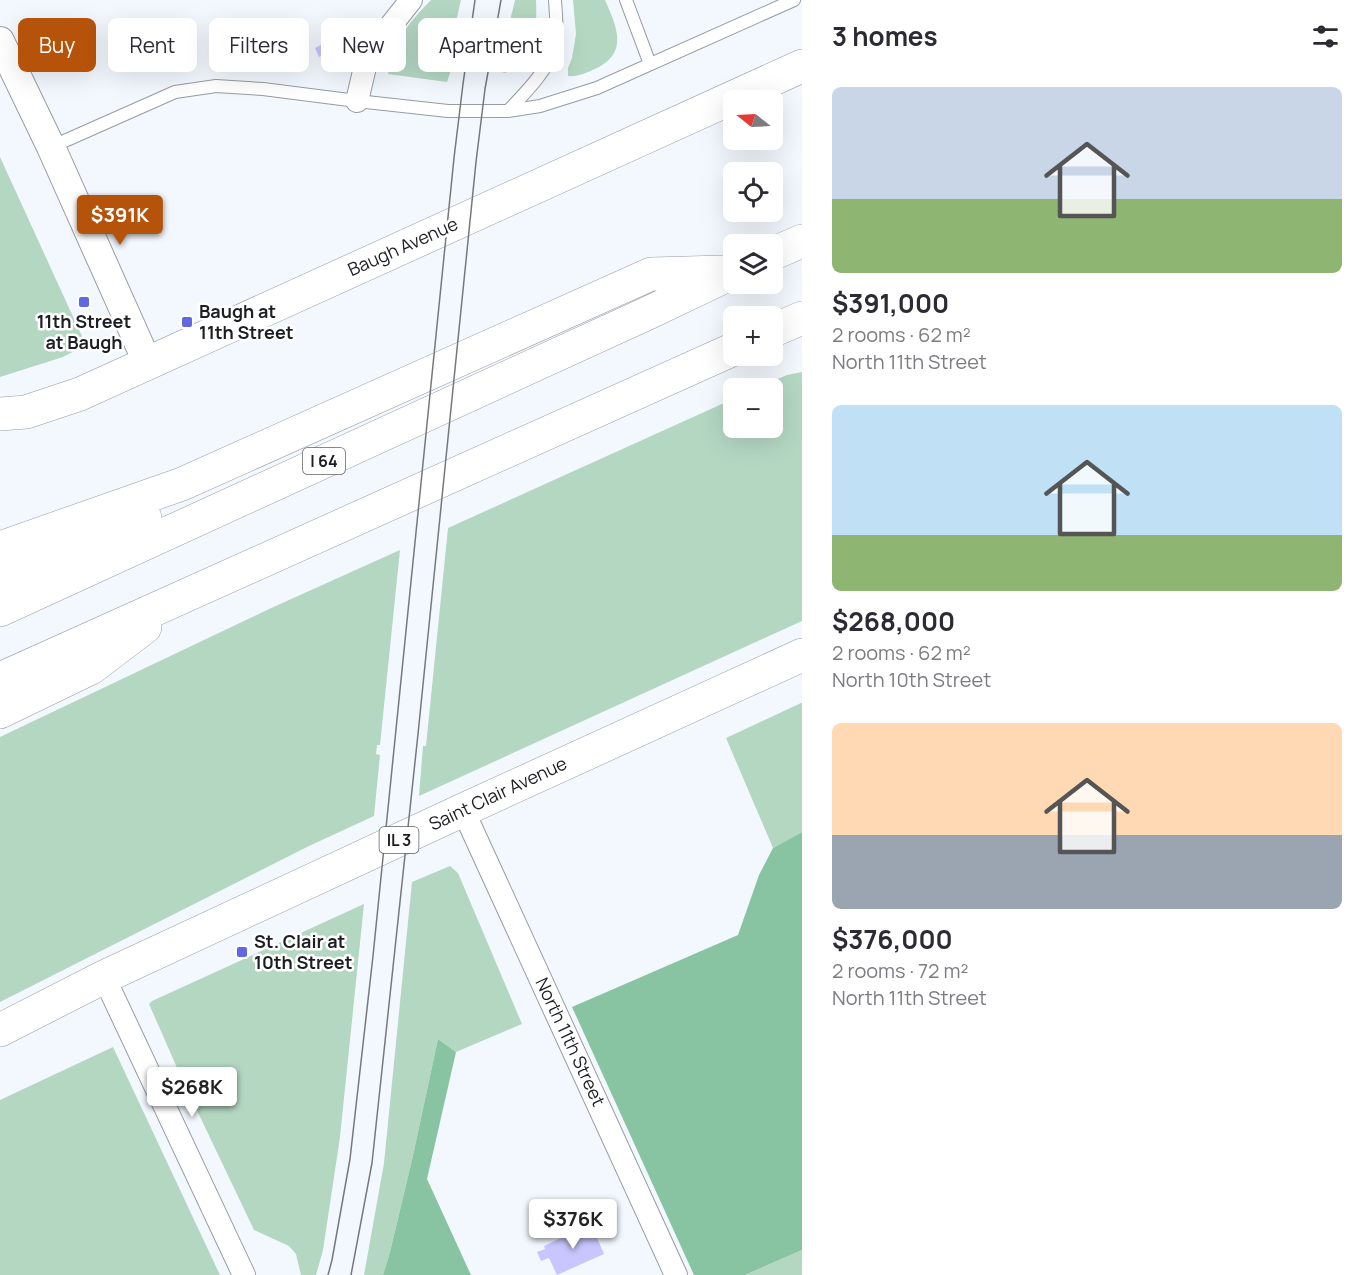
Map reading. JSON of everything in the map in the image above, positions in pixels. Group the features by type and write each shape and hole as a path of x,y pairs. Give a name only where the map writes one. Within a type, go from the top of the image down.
{"main road":[{"name":"Baugh Avenue","path":"0,414 26,412 80,394 802,66"},
{"path":"783,250 802,241"},
{"path":"0,548 182,483 651,274 723,272"},
{"name":"I 64","path":"0,610 723,277"},
{"path":"0,582 562,333 597,322 648,313"},
{"path":"783,326 802,318"},
{"path":"0,679 723,354"},
{"path":"0,712 91,668 195,590"},
{"name":"Saint Clair Avenue","path":"0,1030 104,977 802,656"}],"street":[{"path":"357,101 366,67 377,44 411,0"},
{"path":"0,41 51,147 148,364"},
{"name":"North 11th Street","path":"464,810 676,1275"},
{"path":"104,977 244,1275"}],"lane":[{"path":"508,111 546,65 554,47 555,0"},
{"path":"626,0 650,64"},
{"path":"51,147 175,92 216,86 263,89 448,111 508,111 540,106 597,88 794,0"}],"green space":[{"path":"431,0 461,0 457,18 418,18 418,72 450,72 447,82 388,74 388,72 406,72 406,29"},
{"path":"515,0 536,0 536,18 511,18"},
{"path":"573,0 605,0 616,29 617,39 613,55 606,63 585,73 568,76 576,34"},
{"path":"0,157 86,345 63,357 0,377"},
{"path":"802,372 802,621 419,796 448,528 723,404 723,438 783,438 783,378 780,378"},
{"path":"400,550 380,745 377,745 376,754 380,755 374,816 309,846 0,1002 0,737 269,609"},
{"path":"802,703 802,832 773,848 726,738"},
{"path":"802,832 802,1250 745,1275 694,1275 572,1007 738,935 759,875 773,848"},
{"path":"450,866 458,873 522,1024 456,1052 438,1039 412,1160 383,1275 364,1275 384,1163 412,882"},
{"path":"364,904 340,1137 323,1250 316,1275 301,1275 296,1254 289,1246 254,1230 149,1004"},
{"path":"438,1039 456,1052 427,1179 471,1275 383,1275 412,1160"},
{"path":"113,1047 220,1275 0,1275 0,1100"},
{"path":"802,1250 802,1275 745,1275"}],"building":[{"path":"321,45 321,56 319,57 315,48"},
{"path":"591,1224 604,1254 557,1275 549,1258 541,1261 537,1252 545,1249 544,1246"}],"tram line":[{"path":"328,1275 350,1159 373,956 454,158 475,0"},
{"path":"351,1275 372,1163 476,162 485,89 501,0"}],"place":[{"name":"11th Street at Baugh","path":"84,302"},
{"name":"Baugh at 11th Street","path":"187,322"},
{"name":"St. Clair at 10th Street","path":"242,952"}]}
